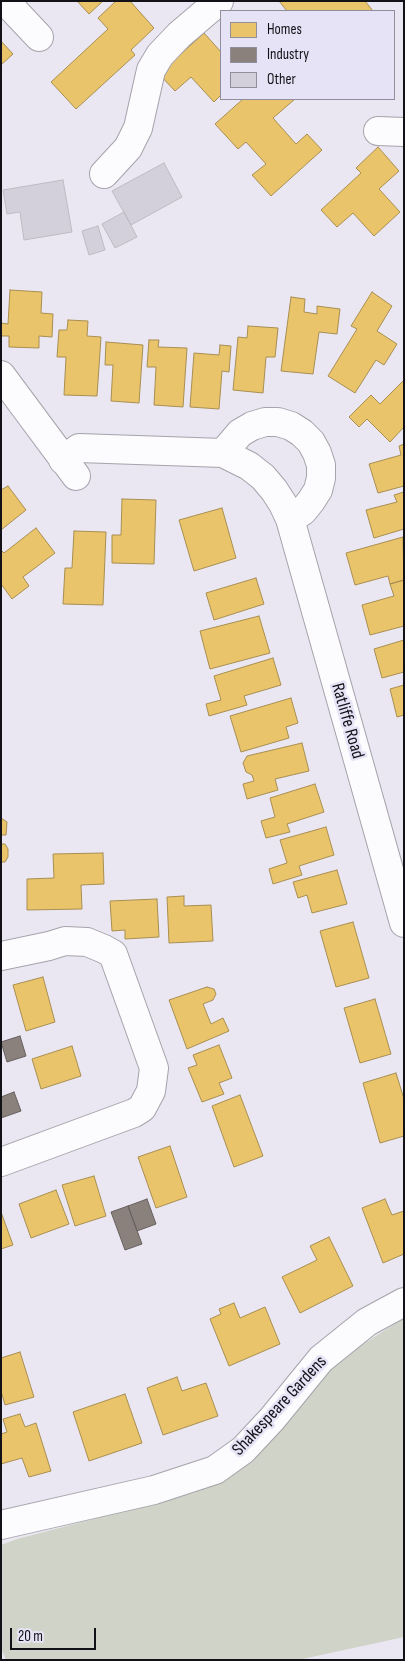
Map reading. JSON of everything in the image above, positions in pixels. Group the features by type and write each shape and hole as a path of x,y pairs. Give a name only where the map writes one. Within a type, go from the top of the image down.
{"street":[{"path":"5,1 39,37"},
{"path":"104,174 128,148 138,128 150,70 160,55 179,35 219,1"},
{"name":"Ratliffe Road","path":"1,375 70,468 79,448 223,453 249,466 263,477 274,490 290,519 404,923"},
{"path":"223,453 240,433 264,422 284,424 302,433 318,453 321,478 318,490 311,501 303,511 290,519"},
{"path":"1,956 65,941 87,942 113,954 154,1068 151,1091 142,1108 134,1113 1,1162"},
{"name":"Shakespeare Gardens","path":"1,1525 154,1490 215,1470 243,1450 272,1419 321,1359 367,1322 404,1302"}],"shaded area":[{"path":"404,1318 404,1637 298,1660 6,1660 1,1648 1,1545 17,1539 193,1493 221,1481 263,1447 340,1359"}],"building: Homes":[{"path":"77,1 103,1 89,14"},
{"path":"116,1 130,1 154,28 131,50 135,55 76,109 51,82 108,29 98,18"},
{"path":"279,1 365,1 372,10 286,10"},
{"path":"204,33 220,51 220,96 214,102 191,77 175,91 159,74"},
{"path":"1,41 13,54 1,65"},
{"path":"242,100 294,100 273,118 296,144 307,134 322,150 271,196 252,175 266,164 246,142 238,149 215,124"},
{"path":"378,147 399,171 379,189 400,212 374,236 353,213 337,227 321,210 361,173 356,168"},
{"path":"10,290 42,292 41,313 53,314 52,337 39,336 39,348 9,347 9,336 1,336 1,323 8,324"},
{"path":"372,292 392,306 377,331 397,344 384,365 376,360 355,393 328,376 357,329 351,326"},
{"path":"291,297 305,299 304,312 317,314 317,306 340,309 337,334 319,332 313,374 281,371"},
{"path":"68,320 88,321 87,336 101,337 97,396 64,395 66,357 57,357 59,330 67,330"},
{"path":"248,326 278,328 275,357 266,357 263,393 233,390 238,337 247,338"},
{"path":"149,340 159,340 158,347 187,348 183,407 154,405 156,367 147,367"},
{"path":"106,342 143,345 139,403 111,401 113,365 105,365"},
{"path":"220,345 231,346 229,372 222,371 219,409 190,407 194,353 219,355"},
{"path":"404,380 404,427 390,442 367,419 359,427 349,417 371,395 380,404"},
{"path":"404,444 404,486 378,493 369,464 401,455 399,446"},
{"path":"8,486 26,510 1,530 1,490"},
{"path":"404,492 404,529 374,538 366,510 397,502 394,495"},
{"path":"122,499 156,500 154,564 112,563 112,535 121,535"},
{"path":"222,508 236,558 194,571 179,520"},
{"path":"36,528 55,553 23,577 29,586 12,599 1,584 1,550 4,553"},
{"path":"74,531 106,532 103,605 63,604 65,568 72,568"},
{"path":"403,537 404,580 390,584 388,576 355,585 346,553"},
{"path":"256,578 264,604 214,620 206,593"},
{"path":"404,580 404,626 370,635 362,605 394,596 390,584"},
{"path":"259,616 270,653 210,669 200,631"},
{"path":"404,640 404,672 382,678 374,649"},
{"path":"273,658 281,685 244,696 247,705 209,716 206,704 221,700 214,676"},
{"path":"404,685 404,715 397,717 390,689"},
{"path":"291,698 298,723 286,727 289,738 241,752 230,716"},
{"path":"302,743 309,771 275,779 278,790 247,799 243,784 254,781 252,775 246,772 243,763 247,756"},
{"path":"315,784 324,812 287,824 290,832 266,838 261,821 275,817 270,798"},
{"path":"1,818 7,822 6,835 1,835"},
{"path":"326,827 334,855 299,866 302,875 273,884 269,869 287,863 280,840"},
{"path":"1,844 5,844 8,849 8,857 5,862 1,862"},
{"path":"103,853 104,884 81,885 82,909 27,910 27,879 54,878 53,854"},
{"path":"337,870 347,904 312,913 307,895 298,898 293,882"},
{"path":"184,896 184,906 211,905 213,941 169,943 167,897"},
{"path":"157,899 159,937 125,939 125,930 112,931 110,901"},
{"path":"353,922 369,978 336,987 320,931"},
{"path":"43,977 55,1022 26,1031 13,985"},
{"path":"207,987 214,989 216,994 213,1000 203,1004 211,1024 223,1018 229,1031 187,1049 169,1000"},
{"path":"375,999 391,1054 360,1063 344,1008"},
{"path":"219,1045 232,1078 219,1083 224,1094 202,1102 188,1068 197,1065 193,1055"},
{"path":"72,1046 81,1076 41,1089 32,1059"},
{"path":"396,1073 404,1099 404,1136 380,1143 363,1083"},
{"path":"240,1095 263,1156 234,1167 212,1106"},
{"path":"170,1146 187,1197 156,1208 138,1157"},
{"path":"94,1176 106,1216 75,1226 62,1185"},
{"path":"56,1190 69,1224 31,1238 19,1204"},
{"path":"385,1199 392,1215 404,1211 404,1254 383,1263 362,1208"},
{"path":"1,1212 13,1245 1,1249"},
{"path":"329,1237 353,1286 300,1313 282,1277 317,1260 310,1246"},
{"path":"234,1303 240,1318 265,1307 280,1344 229,1366 210,1319 221,1314 219,1309"},
{"path":"20,1352 34,1397 5,1405 1,1391 1,1358"},
{"path":"177,1377 182,1391 206,1383 218,1416 163,1435 147,1388"},
{"path":"125,1394 142,1443 89,1461 73,1412"},
{"path":"20,1414 25,1427 36,1423 51,1471 29,1477 22,1458 1,1464 1,1434 7,1432 3,1419"}],"building: Industry":[{"path":"20,1036 26,1056 7,1062 1,1042"},
{"path":"14,1092 21,1111 1,1118 1,1097"},
{"path":"147,1199 156,1224 137,1231 128,1206"},
{"path":"128,1206 142,1244 125,1250 111,1212"}],"building: Other":[{"path":"164,163 182,197 131,225 112,191"},
{"path":"63,180 72,232 24,240 20,212 7,214 3,190"},
{"path":"124,212 137,237 115,248 102,224"},
{"path":"98,226 105,250 89,255 82,231"}]}
